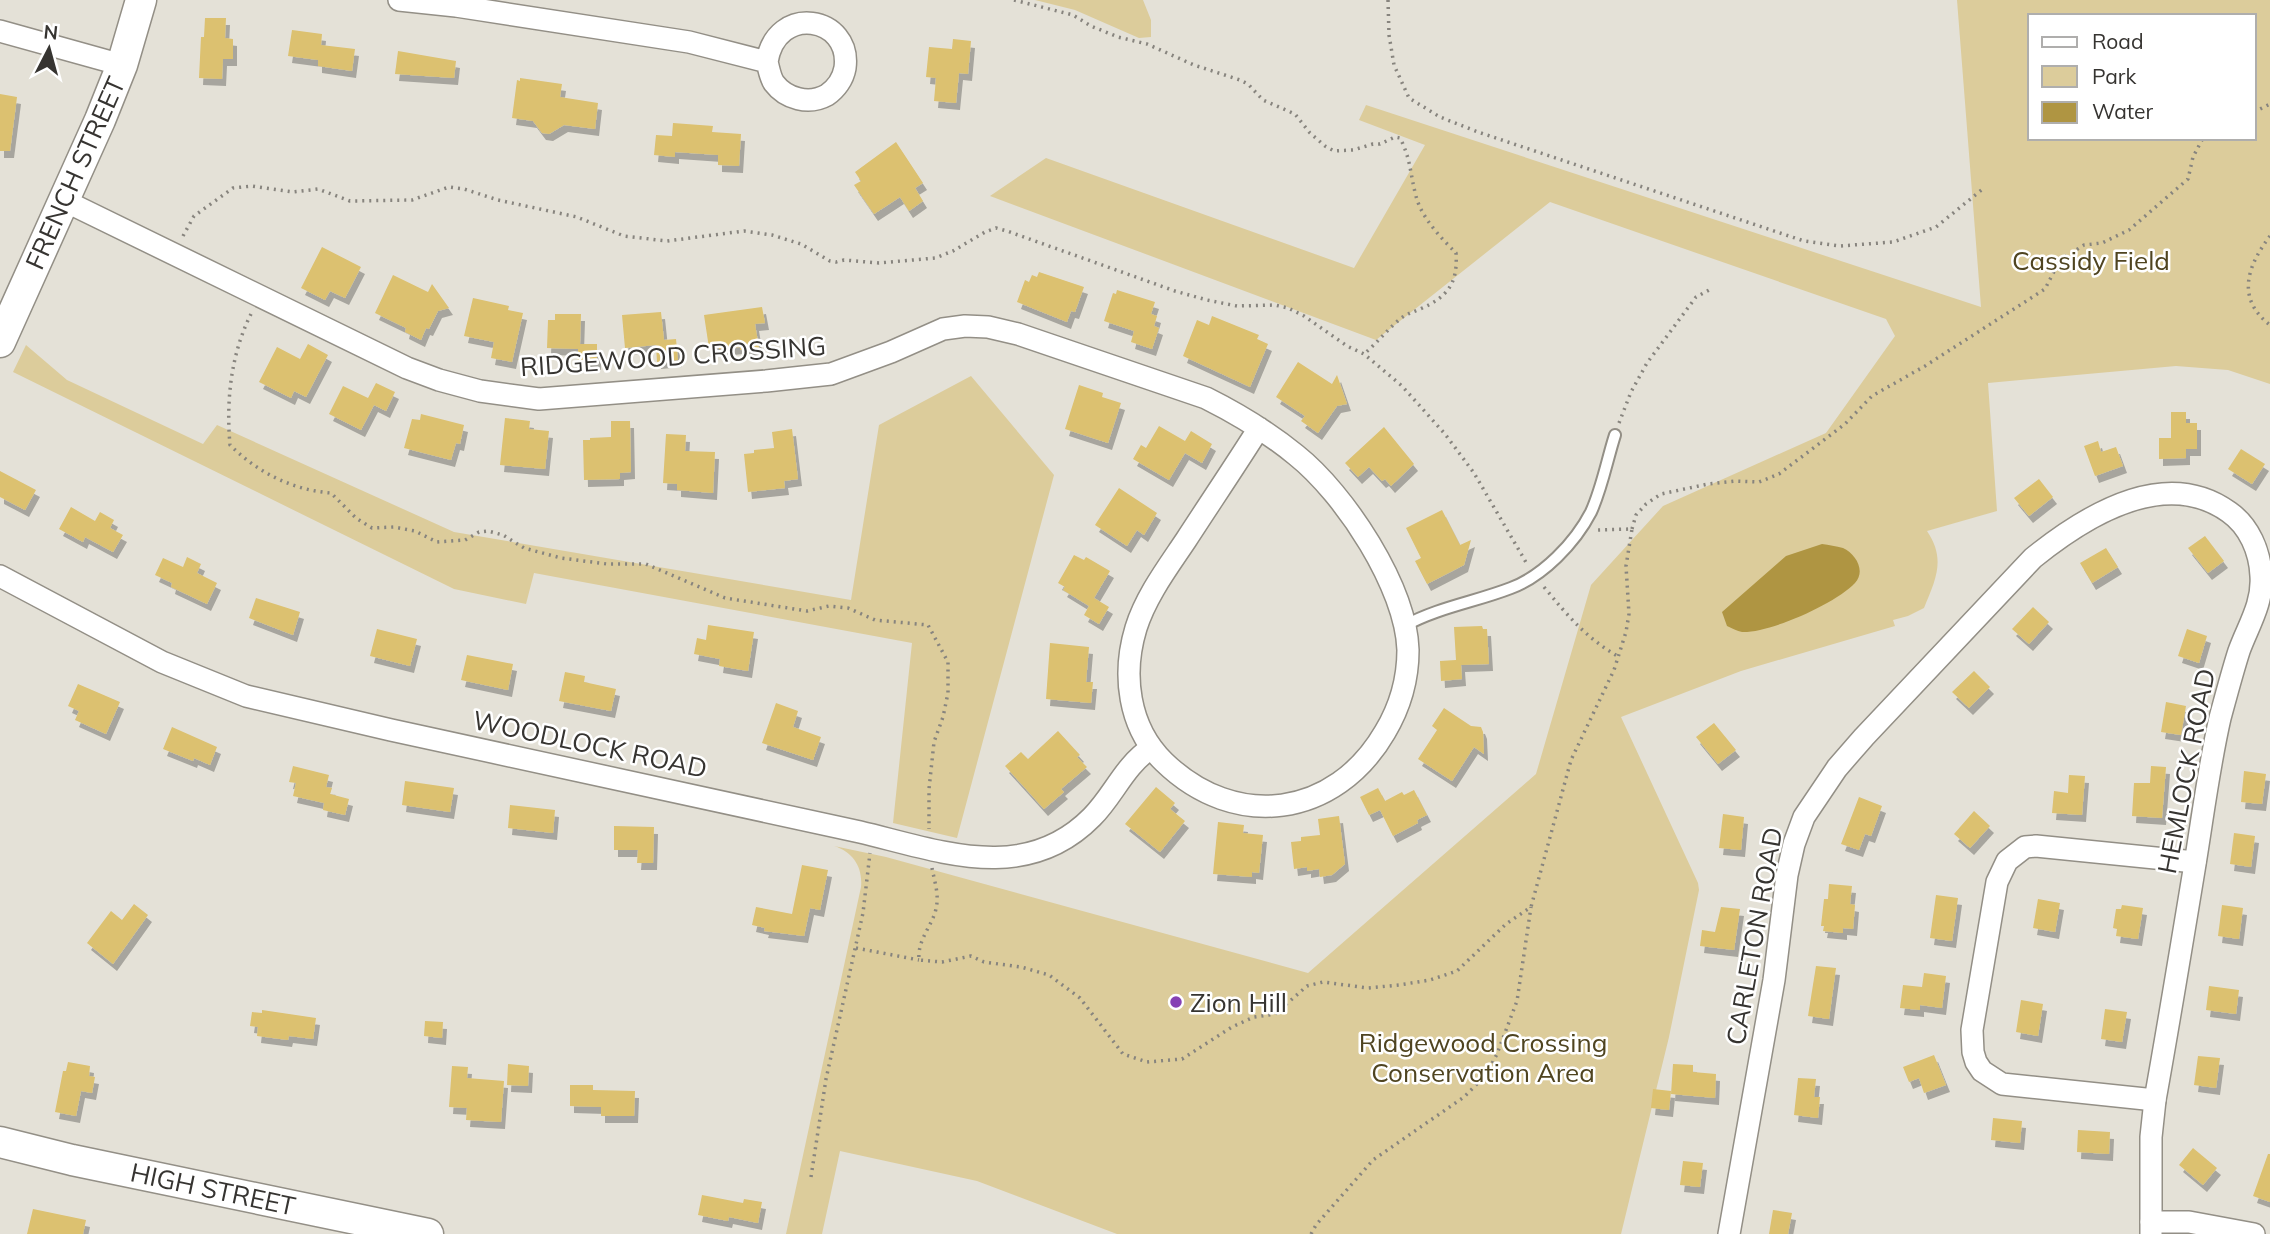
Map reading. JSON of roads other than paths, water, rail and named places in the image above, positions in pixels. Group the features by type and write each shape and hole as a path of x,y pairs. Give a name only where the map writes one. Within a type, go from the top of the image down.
{"main road":[{"name":"FRENCH STREET","path":"0,342 65,201 122,65 141,0"},
{"name":"HIGH STREET","path":"0,1142 85,1163 428,1234"}],"street":[{"path":"399,0 456,3 689,42 767,62"},
{"path":"0,32 122,65"},
{"name":"RIDGEWOOD CROSSING","path":"65,201 407,368 439,380 510,397 598,395 810,377 853,367 943,329 965,326 988,327 1018,334 1194,394 1226,408 1259,428 1298,456 1351,515 1376,555 1399,604 1408,650 1402,694 1392,721 1366,759 1341,782 1324,792 1306,800 1277,806 1252,806 1216,798 1193,787 1151,748 1137,721 1128,672 1131,645 1146,604 1259,428"},
{"name":"HEMLOCK ROAD","path":"1913,684 2033,558 2081,522 2127,502 2155,495 2191,494 2214,502 2237,517 2247,529 2259,559 2261,595 2240,650 2221,716 2195,862 2155,1100 2151,1137 2151,1228"},
{"name":"WOODLOCK ROAD","path":"0,576 162,662 246,696 929,850 981,858 1010,858 1054,845 1076,831 1093,815 1138,757 1151,748"},
{"name":"CARLETON ROAD","path":"1729,1234 1765,1030 1787,875 1798,830 1812,803 1837,768 1913,684"},
{"path":"2155,1100 2002,1084 1982,1071 1973,1052 1972,1030 1988,929 2001,871 2016,852 2025,847 2076,849 2195,862"},
{"path":"2151,1228 2189,1222 2254,1234"}],"lane":[{"path":"1404,626 1429,613 1511,588 1535,576 1569,543 1590,513 1615,435"}],"water":[{"path":"1822,544 1843,548 1852,554 1858,563 1858,578 1846,591 1818,608 1769,628 1742,632 1727,626 1722,612 1786,556"}],"place":[{"name":"Zion Hill","path":"1176,1002"}],"park label":[{"name":"Cassidy Field","path":"2091,260"},
{"name":"Ridgewood Crossing Conservation Area","path":"1483,1057"}]}
